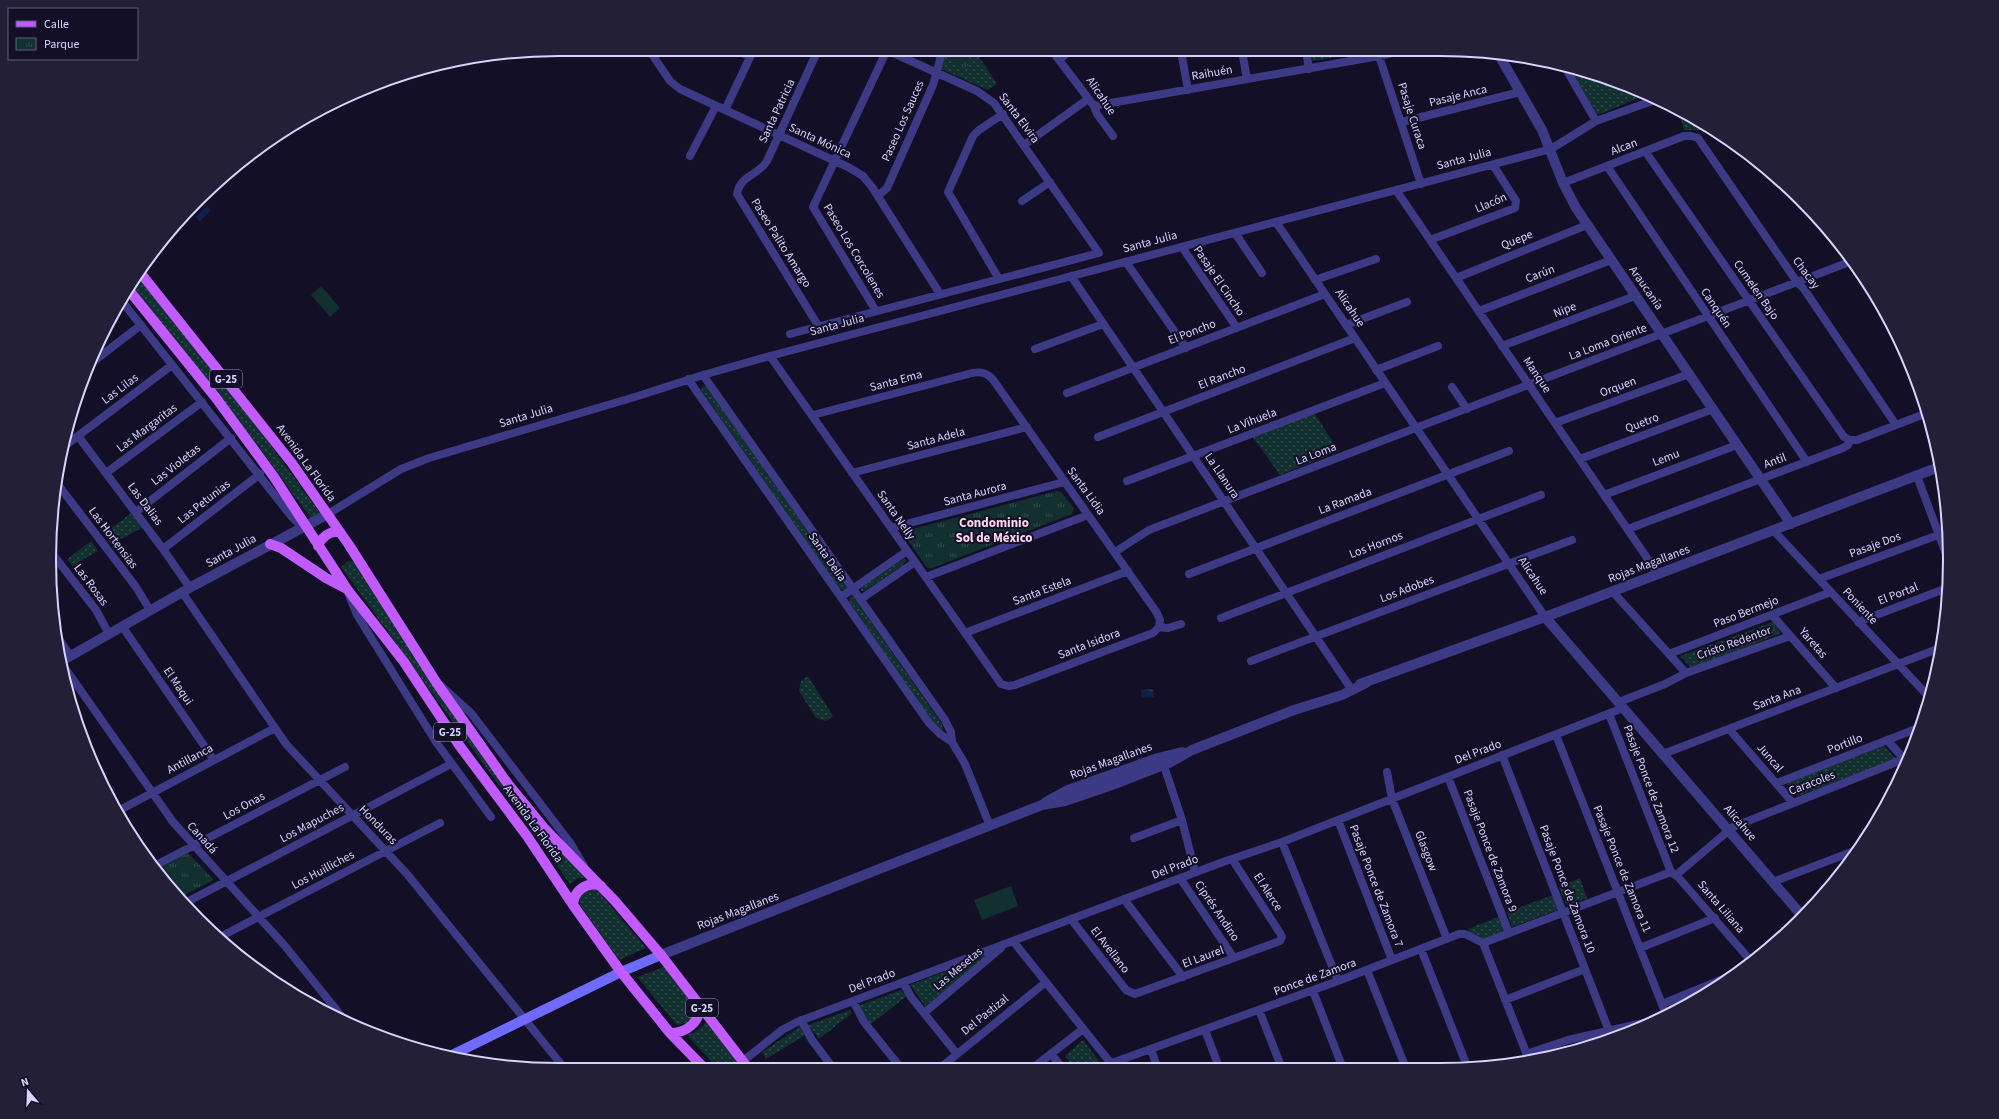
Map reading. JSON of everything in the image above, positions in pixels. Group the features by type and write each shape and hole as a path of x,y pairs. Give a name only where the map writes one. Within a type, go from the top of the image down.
{"main road":[{"name":"Avenida La Florida","path":"143,277 276,441 340,532 436,682 519,798 556,841 601,886 661,955 744,1063"},
{"name":"Avenida La Florida","path":"132,294 246,438 289,497 318,546 347,589 395,649 459,745 535,846 573,905 621,972 670,1032 699,1063"},
{"path":"161,330 168,332 174,329 176,325 176,318"},
{"path":"318,546 327,534 340,532"},
{"path":"270,544 281,548 326,578 347,589"},
{"path":"573,905 574,897 582,888 590,885 601,886"},
{"name":"Rojas Magallanes","path":"458,1052 621,972 661,955"},
{"path":"670,1032 679,1032 690,1026 698,1017 700,1005"}],"street":[{"name":"Santa Mónica","path":"653,56 675,85 716,106 835,160 863,176 878,196 940,294"},
{"path":"725,110 750,56"},
{"name":"Santa Patricia","path":"753,174 765,165 780,136 815,56"},
{"name":"Paseo Los Corcolenes","path":"876,311 813,207 884,56"},
{"name":"Santa Elvira","path":"901,56 983,94 994,103 1099,253"},
{"name":"Paseo Los Sauces","path":"878,196 886,188 933,85 941,56"},
{"name":"Alicahue","path":"1056,56 1094,106 1097,114 1113,136"},
{"path":"1059,60 1064,56"},
{"path":"1182,56 1188,90"},
{"path":"1243,56 1247,79"},
{"path":"1307,56 1309,68"},
{"name":"Raihuén","path":"1094,106 1379,56"},
{"name":"Pasaje Curaca","path":"1379,56 1402,122 1421,184"},
{"name":"Araucanía","path":"1502,60 1551,149 1562,183 1587,225 1791,524"},
{"path":"1568,73 1596,121"},
{"name":"Pasaje Anca","path":"1402,122 1520,92"},
{"path":"1024,145 1088,99"},
{"name":"Santa Julia","path":"66,658 186,590 328,514 390,475 410,465 688,380 703,374 1551,149 1596,121 1649,102"},
{"path":"690,156 716,106"},
{"path":"1000,279 948,192 975,134 1003,114"},
{"name":"Alcan","path":"1562,183 1684,136 1695,137"},
{"name":"Chacay","path":"1695,137 1702,143 1797,282 1804,289 1896,426"},
{"name":"Cumelen Bajo","path":"1645,151 1842,434 1850,440"},
{"name":"Llacón","path":"1430,240 1515,208 1516,202 1493,165"},
{"name":"Canquén","path":"1607,166 1807,462"},
{"name":"Paseo Palito Amargo","path":"753,174 744,180 738,192 738,196 819,327"},
{"path":"1022,201 1050,182"},
{"name":"Manque","path":"1396,190 1658,574"},
{"name":"Alicahue","path":"1276,222 1545,617 1800,912"},
{"name":"Quepe","path":"1456,278 1587,225"},
{"path":"1235,233 1262,273"},
{"name":"Pasaje El Cincho","path":"1182,247 1237,328"},
{"name":"Santa Julia","path":"790,334 1099,253"},
{"path":"1315,280 1376,259"},
{"name":"Carún","path":"1479,311 1611,260"},
{"path":"1126,262 1186,348"},
{"name":"La Loma Oriente","path":"1529,384 1846,263"},
{"name":"La Llanura","path":"1071,276 1351,688"},
{"name":"El Poncho","path":"1067,393 1325,294"},
{"name":"Nipe","path":"1502,346 1635,296"},
{"path":"1346,325 1407,302"},
{"name":"Avenida La Florida","path":"125,305 260,474 291,516 297,522 306,526"},
{"path":"1035,349 1103,324"},
{"path":"98,358 141,325"},
{"name":"El Rancho","path":"1098,437 1355,338"},
{"path":"1376,370 1438,346"},
{"name":"Santa Nelly","path":"770,356 813,415 996,679 1004,686"},
{"name":"Las Lilas","path":"70,442 172,364"},
{"name":"Santa Ema","path":"813,415 972,373 985,374"},
{"name":"Santa Delia","path":"703,374 945,720 951,732 952,742"},
{"name":"Santa Lidia","path":"985,374 994,380 1064,482 1115,552 1159,616 1159,627"},
{"name":"Orquen","path":"1555,423 1689,374"},
{"name":"Santa Delia","path":"688,380 929,723 940,734 952,742 966,764 990,826"},
{"name":"La Vihuela","path":"1127,481 1385,383"},
{"name":"La Loma","path":"1115,552 1142,533 1529,384"},
{"path":"1452,387 1467,409"},
{"name":"Las Margaritas","path":"106,473 202,402"},
{"name":"Quetro","path":"1580,459 1713,409"},
{"name":"Antil","path":"1628,529 1843,448 1848,445 1850,440 1860,439 1922,415"},
{"name":"Santa Adela","path":"852,473 1027,427"},
{"name":"Las Dalias","path":"78,436 163,549 186,590"},
{"name":"Las Violetas","path":"136,512 231,438"},
{"name":"Lemu","path":"1604,495 1737,444"},
{"name":"La Ramada","path":"1189,574 1508,451"},
{"name":"Rojas Magallanes","path":"661,955 1042,806 1068,790 1162,761 1294,710 1315,705 1351,688 1612,592 1934,469"},
{"name":"Las Petunias","path":"163,549 260,474"},
{"path":"1917,476 1942,543"},
{"name":"Santa Aurora","path":"891,528 1064,482"},
{"name":"Las Hortensias","path":"61,489 136,587 150,610"},
{"name":"Los Hornos","path":"1220,618 1541,495"},
{"path":"926,577 1088,515"},
{"name":"Poniente","path":"1774,530 1925,693"},
{"name":"Pasaje Dos","path":"1819,579 1942,533"},
{"name":"Los Adobes","path":"1251,661 1572,540"},
{"path":"841,597 907,551"},
{"name":"Las Rosas","path":"56,559 96,610 109,634"},
{"path":"861,599 914,562"},
{"name":"Santa Estela","path":"965,633 1128,571"},
{"name":"Avenida La Florida","path":"347,589 357,614 451,764 490,817"},
{"name":"Honduras","path":"186,590 274,728 296,756 413,882 560,1063"},
{"name":"El Portal","path":"1858,622 1942,590"},
{"path":"1612,592 1686,673"},
{"name":"Paso Bermejo","path":"1669,654 1831,592"},
{"name":"Yaretas","path":"1772,614 1836,688"},
{"name":"Santa Isidora","path":"1004,686 1015,685 1150,634 1159,627 1168,628 1181,624"},
{"name":"El Maqui","path":"122,626 214,760"},
{"name":"Cristo Redentor","path":"1686,673 1790,636"},
{"path":"64,646 70,656"},
{"name":"Santa Ana","path":"1663,754 1934,650"},
{"name":"Del Prado","path":"746,1063 782,1030 801,1020 1195,872 1282,842 1609,714 1621,705 1686,673"},
{"name":"Canadá","path":"70,676 151,793 193,846 259,917 337,1011"},
{"name":"Pasaje Ponce de Zamora 12","path":"1609,714 1673,874"},
{"name":"Antillanca","path":"122,809 274,728"},
{"name":"Juncal","path":"1729,729 1793,803"},
{"name":"Portillo","path":"1776,783 1913,730"},
{"name":"Pasaje Ponce de Zamora 11","path":"1556,734 1664,1010"},
{"path":"1887,740 1903,757"},
{"name":"Pasaje Ponce de Zamora 10","path":"1502,755 1609,1031"},
{"path":"1162,761 1182,820 1195,872"},
{"name":"Caracoles","path":"1673,874 1738,824 1900,762"},
{"name":"Los Mapuches","path":"190,901 451,764"},
{"name":"Los Onas","path":"158,864 345,767"},
{"name":"Glasgow","path":"1387,772 1392,798 1447,939"},
{"name":"Pasaje Ponce de Zamora 9","path":"1448,777 1509,933"},
{"path":"1134,838 1182,820"},
{"name":"Pasaje Ponce de Zamora 7","path":"1338,820 1392,960"},
{"name":"Los Huilliches","path":"224,935 440,823"},
{"path":"1282,842 1338,981"},
{"name":"El Alerce","path":"1232,859 1280,933 1281,939"},
{"path":"1773,882 1842,860"},
{"path":"1526,1055 1483,943 1618,892 1673,874"},
{"name":"Santa Liliana","path":"1673,874 1715,918 1748,957"},
{"name":"Ciprés Andino","path":"1180,878 1234,958"},
{"path":"1124,899 1183,977"},
{"path":"1640,948 1715,918"},
{"name":"El Avellano","path":"1071,919 1126,990 1132,994"},
{"name":"Ponce de Zamora","path":"1010,942 1046,982 1111,1063 1205,1030 1462,934 1483,943"},
{"name":"El Laurel","path":"1132,994 1138,994 1278,942 1281,939"},
{"name":"Las Mesetas","path":"924,1013 1010,942"},
{"path":"1421,949 1466,1062"},
{"path":"1505,1000 1585,969"},
{"path":"1367,970 1404,1063"},
{"path":"903,982 909,994 957,1054"},
{"name":"Del Pastizal","path":"946,1063 1046,982"},
{"path":"1662,1004 1708,985"},
{"path":"1313,990 1341,1063"},
{"path":"853,1001 864,1022 897,1063"},
{"path":"1259,1010 1280,1063"},
{"path":"801,1020 812,1040 829,1063"},
{"path":"1535,1054 1559,1043 1626,1027"},
{"path":"1039,1063 1083,1029"},
{"path":"1205,1030 1217,1063"},
{"path":"1151,1049 1156,1063"},
{"path":"1051,1054 1059,1063"}],"green space":[{"path":"945,56 979,56 997,84 988,90 941,69"},
{"path":"950,56 965,56 971,61 963,71 948,58"},
{"path":"1311,56 1344,56 1312,61"},
{"path":"1573,74 1639,97 1603,113 1597,114"},
{"path":"1681,119 1691,123 1702,130 1684,130"},
{"path":"141,281 250,417 320,513 311,519 268,459 135,289"},
{"path":"321,286 340,308 330,317 311,295"},
{"path":"704,386 707,387 847,588 844,591 838,587 702,391 701,388"},
{"path":"1314,413 1339,451 1280,475 1252,436"},
{"name":"Condominio Sol de México","path":"1057,491 1061,492 1074,508 1072,514 932,568 928,568 925,565 905,536 906,531 909,530"},
{"path":"131,513 142,528 111,544 104,534"},
{"path":"91,541 98,551 72,566 67,559"},
{"path":"905,558 906,561 903,565 865,591 861,591 861,588"},
{"path":"348,561 355,562 460,725 518,804 547,837 587,878 578,878 570,884 341,567"},
{"path":"852,595 942,724 943,732 935,726 850,603 849,598"},
{"path":"1773,622 1781,633 1692,669 1680,656"},
{"path":"808,676 833,716 826,721 816,718 799,691 801,681"},
{"path":"1884,746 1896,759 1798,796 1786,783"},
{"path":"188,853 214,880 184,895 161,867"},
{"path":"1580,878 1587,898 1567,906 1559,887"},
{"path":"1011,886 1018,906 982,920 974,900"},
{"path":"587,890 597,890 646,948 619,960 580,905 580,895"},
{"path":"1553,895 1558,910 1512,927 1507,912"},
{"path":"1500,916 1505,932 1485,939 1470,933 1468,929"},
{"path":"991,954 925,1006 910,985"},
{"path":"664,967 697,1008 694,1015 688,1022 677,1025 637,977"},
{"path":"901,990 907,996 871,1024 858,1006"},
{"path":"1692,995 1669,1007 1668,1005"},
{"path":"850,1010 852,1013 819,1039 808,1025"},
{"path":"708,1019 738,1063 712,1063 687,1035 699,1029"},
{"path":"800,1027 805,1035 766,1059 762,1052"},
{"path":"1083,1040 1100,1063 1070,1063 1065,1056"}],"water":[{"path":"207,206 211,210 200,221 196,217"},
{"path":"1153,689 1154,697 1142,698 1141,690"}],"district":[{"name":"Condominio Sol de México","path":"994,530"}]}
